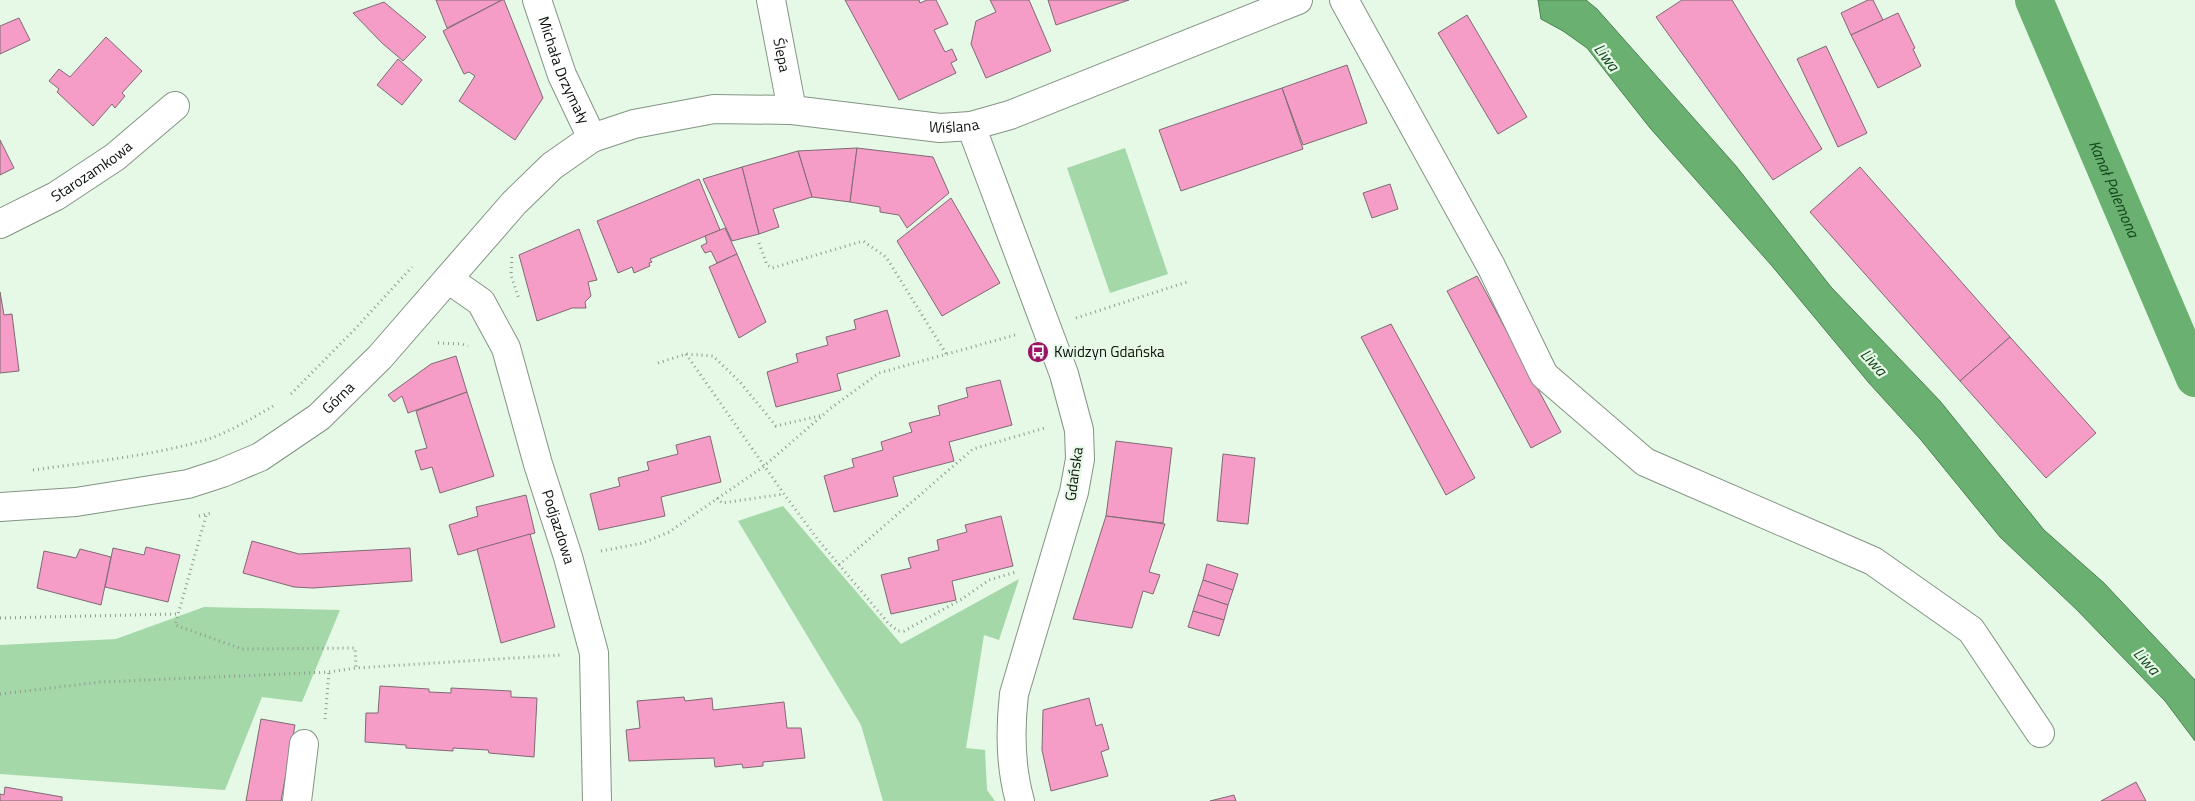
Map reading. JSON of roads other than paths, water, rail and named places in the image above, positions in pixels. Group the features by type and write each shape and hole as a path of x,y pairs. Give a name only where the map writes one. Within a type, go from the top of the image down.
{"street":[{"name":"Michała Drzymały","path":"536,0 562,75 592,138"},
{"name":"Ślepa","path":"771,0 792,110"},
{"name":"Wiślana","path":"592,138 634,124 714,109 792,110 940,128 971,126 1010,116 1298,0"},
{"path":"1344,0 1491,266 1544,375 1645,462 1873,561 1971,630 2040,733"},
{"name":"Starozamkowa","path":"0,224 56,196 108,162 175,106"},
{"name":"Gdańska","path":"971,126 1064,374 1079,430 1080,460 1074,492 1014,694 1010,727 1016,788 1020,801"},
{"name":"Górna","path":"0,507 76,502 188,484 222,473 260,457 319,417 380,357 526,191 552,166 592,138"},
{"name":"Podjazdowa","path":"448,279 482,302 506,348 538,464 568,557 594,653 597,801"},
{"path":"297,801 304,744"}],"water":[{"name":"Liwa","path":"1538,0 1586,0 1597,9 1736,166 1831,287 1940,401 2044,530 2104,583 2195,680 2195,741 2165,701 2077,610 2000,537 1921,440 1869,383 1772,266 1650,128 1587,48 1563,31 1541,19"}],"waterway":[{"name":"Kanał Palemona","path":"2034,0 2195,378"}],"place":[{"name":"Kwidzyn Gdańska","path":"1038,352"}]}
